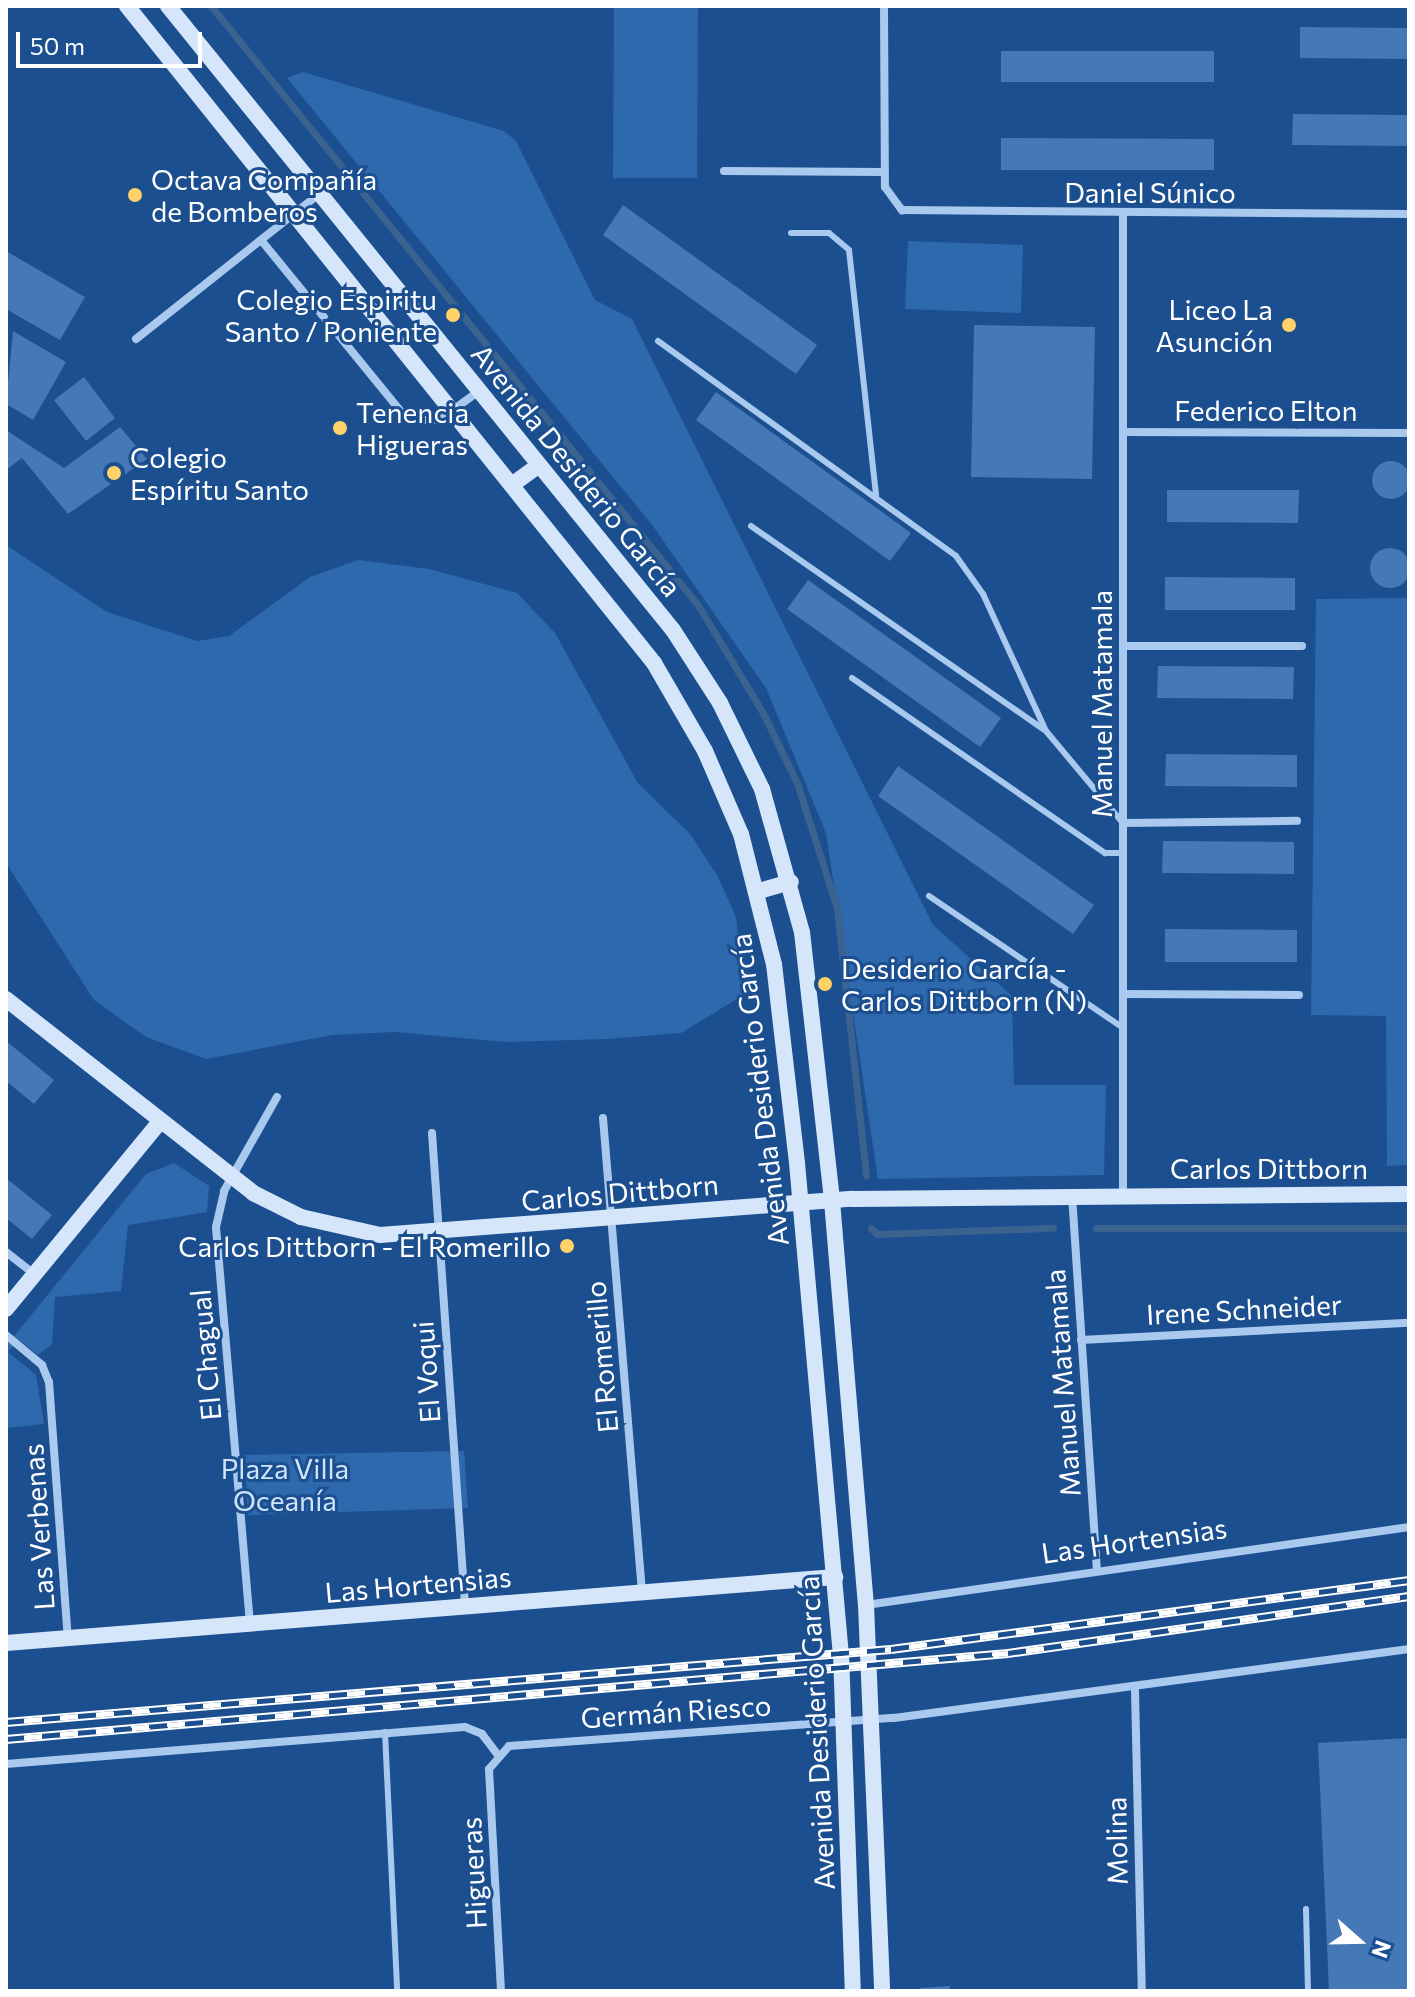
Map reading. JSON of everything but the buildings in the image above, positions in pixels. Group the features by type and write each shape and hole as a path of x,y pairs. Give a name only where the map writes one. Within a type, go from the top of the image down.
{"main road":[{"name":"Avenida Desiderio García","path":"127,6 513,484 681,706 724,792 759,891 781,1009 835,1577 844,1721 853,1991"},
{"name":"Avenida Desiderio García","path":"168,6 673,630 720,703 762,789 791,882 810,981 832,1201 866,1605 882,1991"},
{"path":"207,104 232,85"},
{"path":"513,484 539,465"},
{"path":"759,891 791,882"},
{"name":"Carlos Dittborn","path":"6,999 158,1124 230,1178 327,1225 439,1234 832,1201 1072,1194 1409,1194"},
{"path":"6,1309 158,1124"},
{"name":"Las Hortensias","path":"6,1643 835,1577"},
{"path":"851,1930 880,1929"}],"street":[{"path":"724,171 884,172 884,6"},
{"name":"Daniel Súnico","path":"884,172 894,204 920,214 1409,214"},
{"path":"136,339 320,193"},
{"name":"Manuel Matamala","path":"1123,214 1123,1194"},
{"path":"261,240 408,420 431,424 455,411 480,391"},
{"name":"Federico Elton","path":"1123,432 1409,433"},
{"path":"1123,646 1302,646"},
{"path":"1123,823 1297,821"},
{"path":"1123,994 1299,995"},
{"name":"El Chagual","path":"250,1624 216,1227 230,1178 277,1097"},
{"name":"El Romerillo","path":"603,1118 642,1593"},
{"name":"El Voqui","path":"432,1133 465,1607"},
{"name":"Manuel Matamala","path":"1072,1194 1097,1570"},
{"path":"6,1252 34,1274"},
{"name":"Irene Schneider","path":"1081,1340 1409,1323"},
{"name":"Las Verbenas","path":"6,1335 42,1365 49,1382 68,1638"},
{"name":"Las Hortensias","path":"866,1605 1409,1527"},
{"name":"Germán Riesco","path":"497,1754 516,1745 872,1719 1135,1691 1409,1649"},
{"name":"Molina","path":"1135,1691 1142,1991"},
{"path":"6,1764 465,1727 482,1734 497,1754"},
{"name":"Higueras","path":"497,1754 489,1769 501,1991"}],"lane":[{"path":"791,233 829,233 849,250 876,496"},
{"path":"658,341 876,496 969,572 1046,731 1123,823"},
{"path":"751,526 1046,731"},
{"path":"852,678 1105,853 1123,853"},
{"path":"929,896 1123,1028"},
{"path":"385,1732 397,1991"},
{"path":"1306,1909 1308,1991"}],"green space":[{"path":"614,6 698,6 697,178 613,178"},
{"path":"303,72 504,131 516,141 595,300 632,319 933,925 1012,996 1014,1085 1106,1085 1104,1175 878,1179 826,833 766,688 653,526 287,78"},
{"path":"908,241 1023,245 1021,313 905,309"},
{"path":"6,545 107,612 197,641 229,636 310,577 358,560 429,569 517,593 555,633 638,783 691,835 718,877 736,917 745,994 681,1033 606,1039 505,1042 395,1032 332,1035 206,1059 146,1037 94,1000 6,863"},
{"path":"1409,598 1409,1165 1387,1166 1386,1016 1311,1015 1316,599"},
{"path":"174,1163 209,1186 207,1212 128,1225 121,1291 55,1297 52,1344 38,1355 19,1340 8,1352 36,1375 44,1424 6,1428 6,1346 146,1174"},
{"name":"Plaza Villa Oceanía","path":"464,1451 468,1508 248,1515 244,1455"}],"waterway":[{"path":"211,6 698,605 763,713 797,783 837,908 866,1175"},
{"path":"871,1228 877,1234 1053,1228"},
{"path":"1096,1228 1409,1228"}],"railway":[{"path":"6,1722 891,1649 1409,1580"},
{"path":"6,1739 1008,1653 1409,1596"}],"place":[{"name":"Octava Compañía de Bomberos","path":"135,195"},
{"name":"Colegio Espiritu Santo / Poniente","path":"453,315"},
{"name":"Liceo La Asunción","path":"1289,325"},
{"name":"Tenencia Higueras","path":"340,428"},
{"name":"Colegio Espíritu Santo","path":"114,473"},
{"name":"Desiderio García - Carlos Dittborn (N)","path":"825,984"},
{"name":"Carlos Dittborn - El Romerillo","path":"567,1246"}]}
